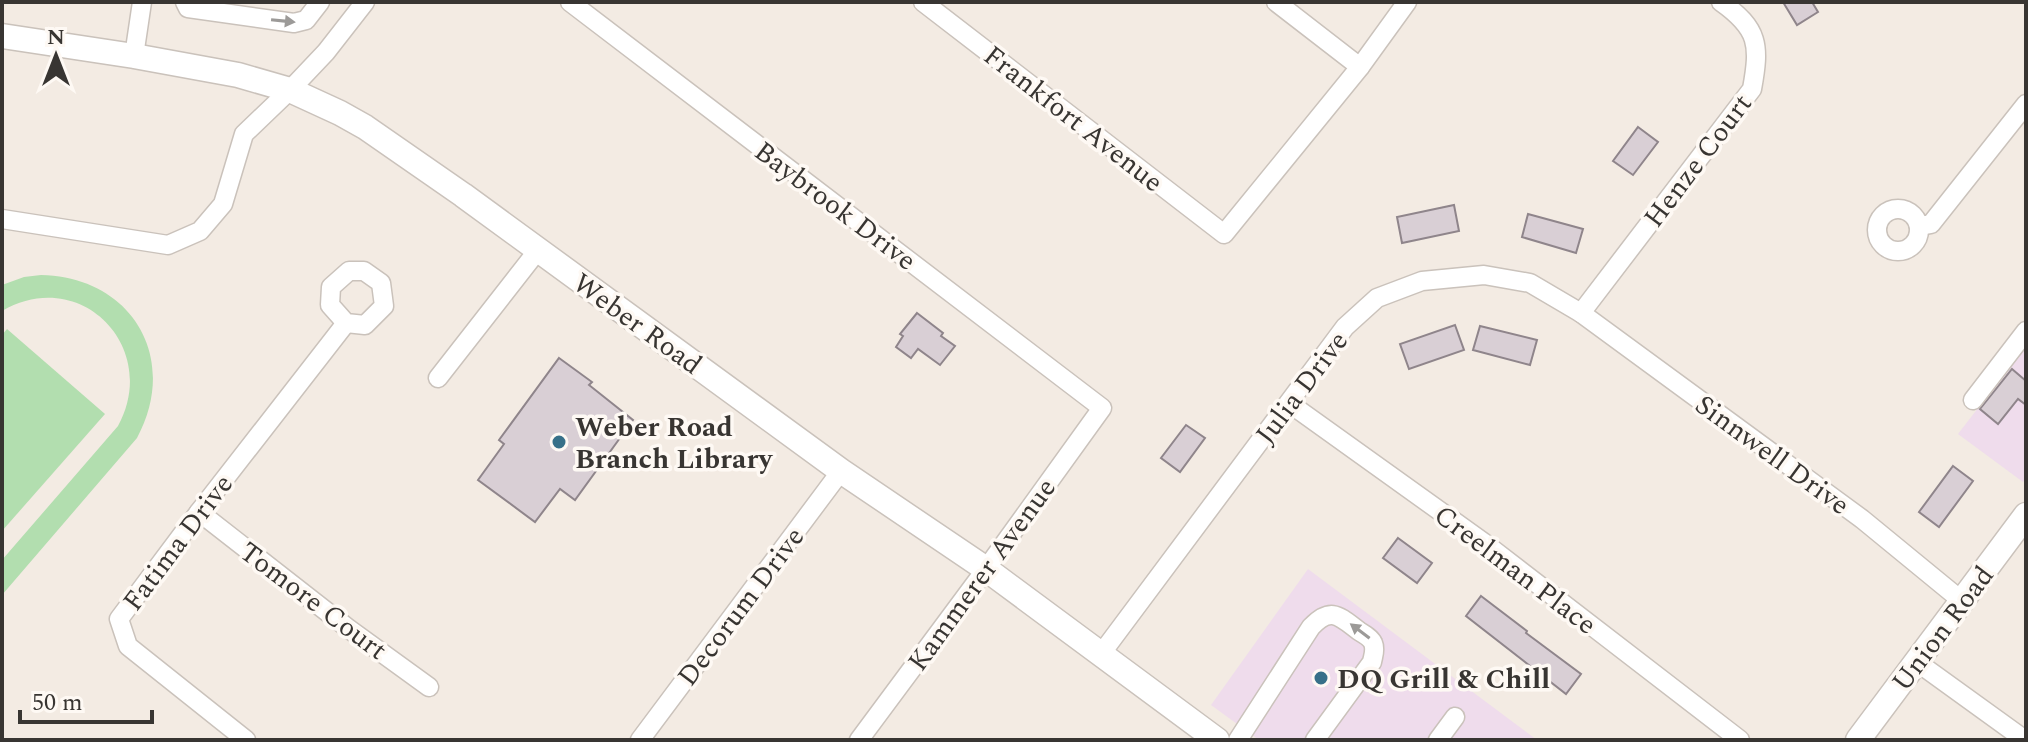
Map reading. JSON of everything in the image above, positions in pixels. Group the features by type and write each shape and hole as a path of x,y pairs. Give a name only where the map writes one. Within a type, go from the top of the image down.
{"main road":[{"name":"Weber Road","path":"2,36 238,75 290,90 340,113 393,144 841,471 986,569 1217,740"},
{"name":"Union Road","path":"1858,740 2026,515"}],"street":[{"path":"134,56 142,2"},
{"path":"185,2 188,8 294,23 306,20 320,2"},
{"path":"2,219 168,245 200,231 223,204 244,134 326,52 365,2"},
{"name":"Baybrook Drive","path":"570,2 1102,408"},
{"name":"Frankfort Avenue","path":"923,2 1224,234 1360,67"},
{"path":"1276,2 1360,67 1407,2"},
{"name":"Henze Court","path":"1581,313 1752,89 1757,61 1756,41 1738,14 1721,2"},
{"path":"1920,226 1931,224 2026,104"},
{"path":"438,378 538,250"},
{"name":"Julia Drive","path":"1101,654 1345,327 1377,298 1422,281 1484,275 1530,283 1581,313"},
{"name":"Sinnwell Drive","path":"1581,313 1862,519 1962,601"},
{"name":"Fatima Drive","path":"246,740 128,646 119,619 346,323"},
{"path":"1973,400 2026,331"},
{"name":"Creelman Place","path":"1289,403 1483,542 1740,740"},
{"name":"Kammerer Avenue","path":"859,740 1102,408"},
{"name":"Decorum Drive","path":"640,740 841,471"},
{"name":"Tomore Court","path":"199,512 429,687"},
{"path":"1238,740 1311,627 1320,617 1329,614 1340,616 1372,640 1375,649 1372,662 1315,740"},
{"path":"1917,662 2025,740"},
{"path":"1438,740 1455,717"}],"shaded area":[{"path":"2026,346 2026,478 2023,482 1958,434"},
{"path":"1308,569 1537,740 1259,740 1211,705"}],"green space":[{"path":"41,275 73,279 100,290 123,306 139,327 150,352 153,379 149,408 137,438 2,595 2,560 118,426 129,396 129,368 121,343 105,322 84,306 59,298 31,299 2,311 2,285"},
{"path":"7,329 105,414 2,531 2,335"}],"building":[{"path":"1783,2 1812,2 1818,12 1797,25"},
{"path":"1638,127 1658,142 1633,175 1613,161"},
{"path":"1454,205 1459,231 1402,243 1397,217"},
{"path":"1528,214 1583,229 1576,253 1522,237"},
{"path":"917,313 955,346 940,365 918,349 911,358 896,347 903,336 900,334"},
{"path":"1455,325 1464,350 1409,369 1400,344"},
{"path":"1480,326 1537,340 1530,365 1473,350"},
{"name":"Weber Road Branch Library","path":"559,358 592,382 589,385 633,420 575,500 560,489 535,522 478,480 504,444 499,440"},
{"path":"2012,369 2026,381 2026,405 2018,399 1998,424 1980,409"},
{"path":"1186,425 1205,438 1180,472 1161,458"},
{"path":"1953,466 1973,481 1939,527 1919,512"},
{"path":"1398,538 1432,563 1417,583 1383,558"},
{"path":"1481,596 1581,674 1566,694 1466,616"}],"place":[{"name":"Weber Road Branch Library","path":"559,442"},
{"name":"DQ Grill & Chill","path":"1321,678"}]}
